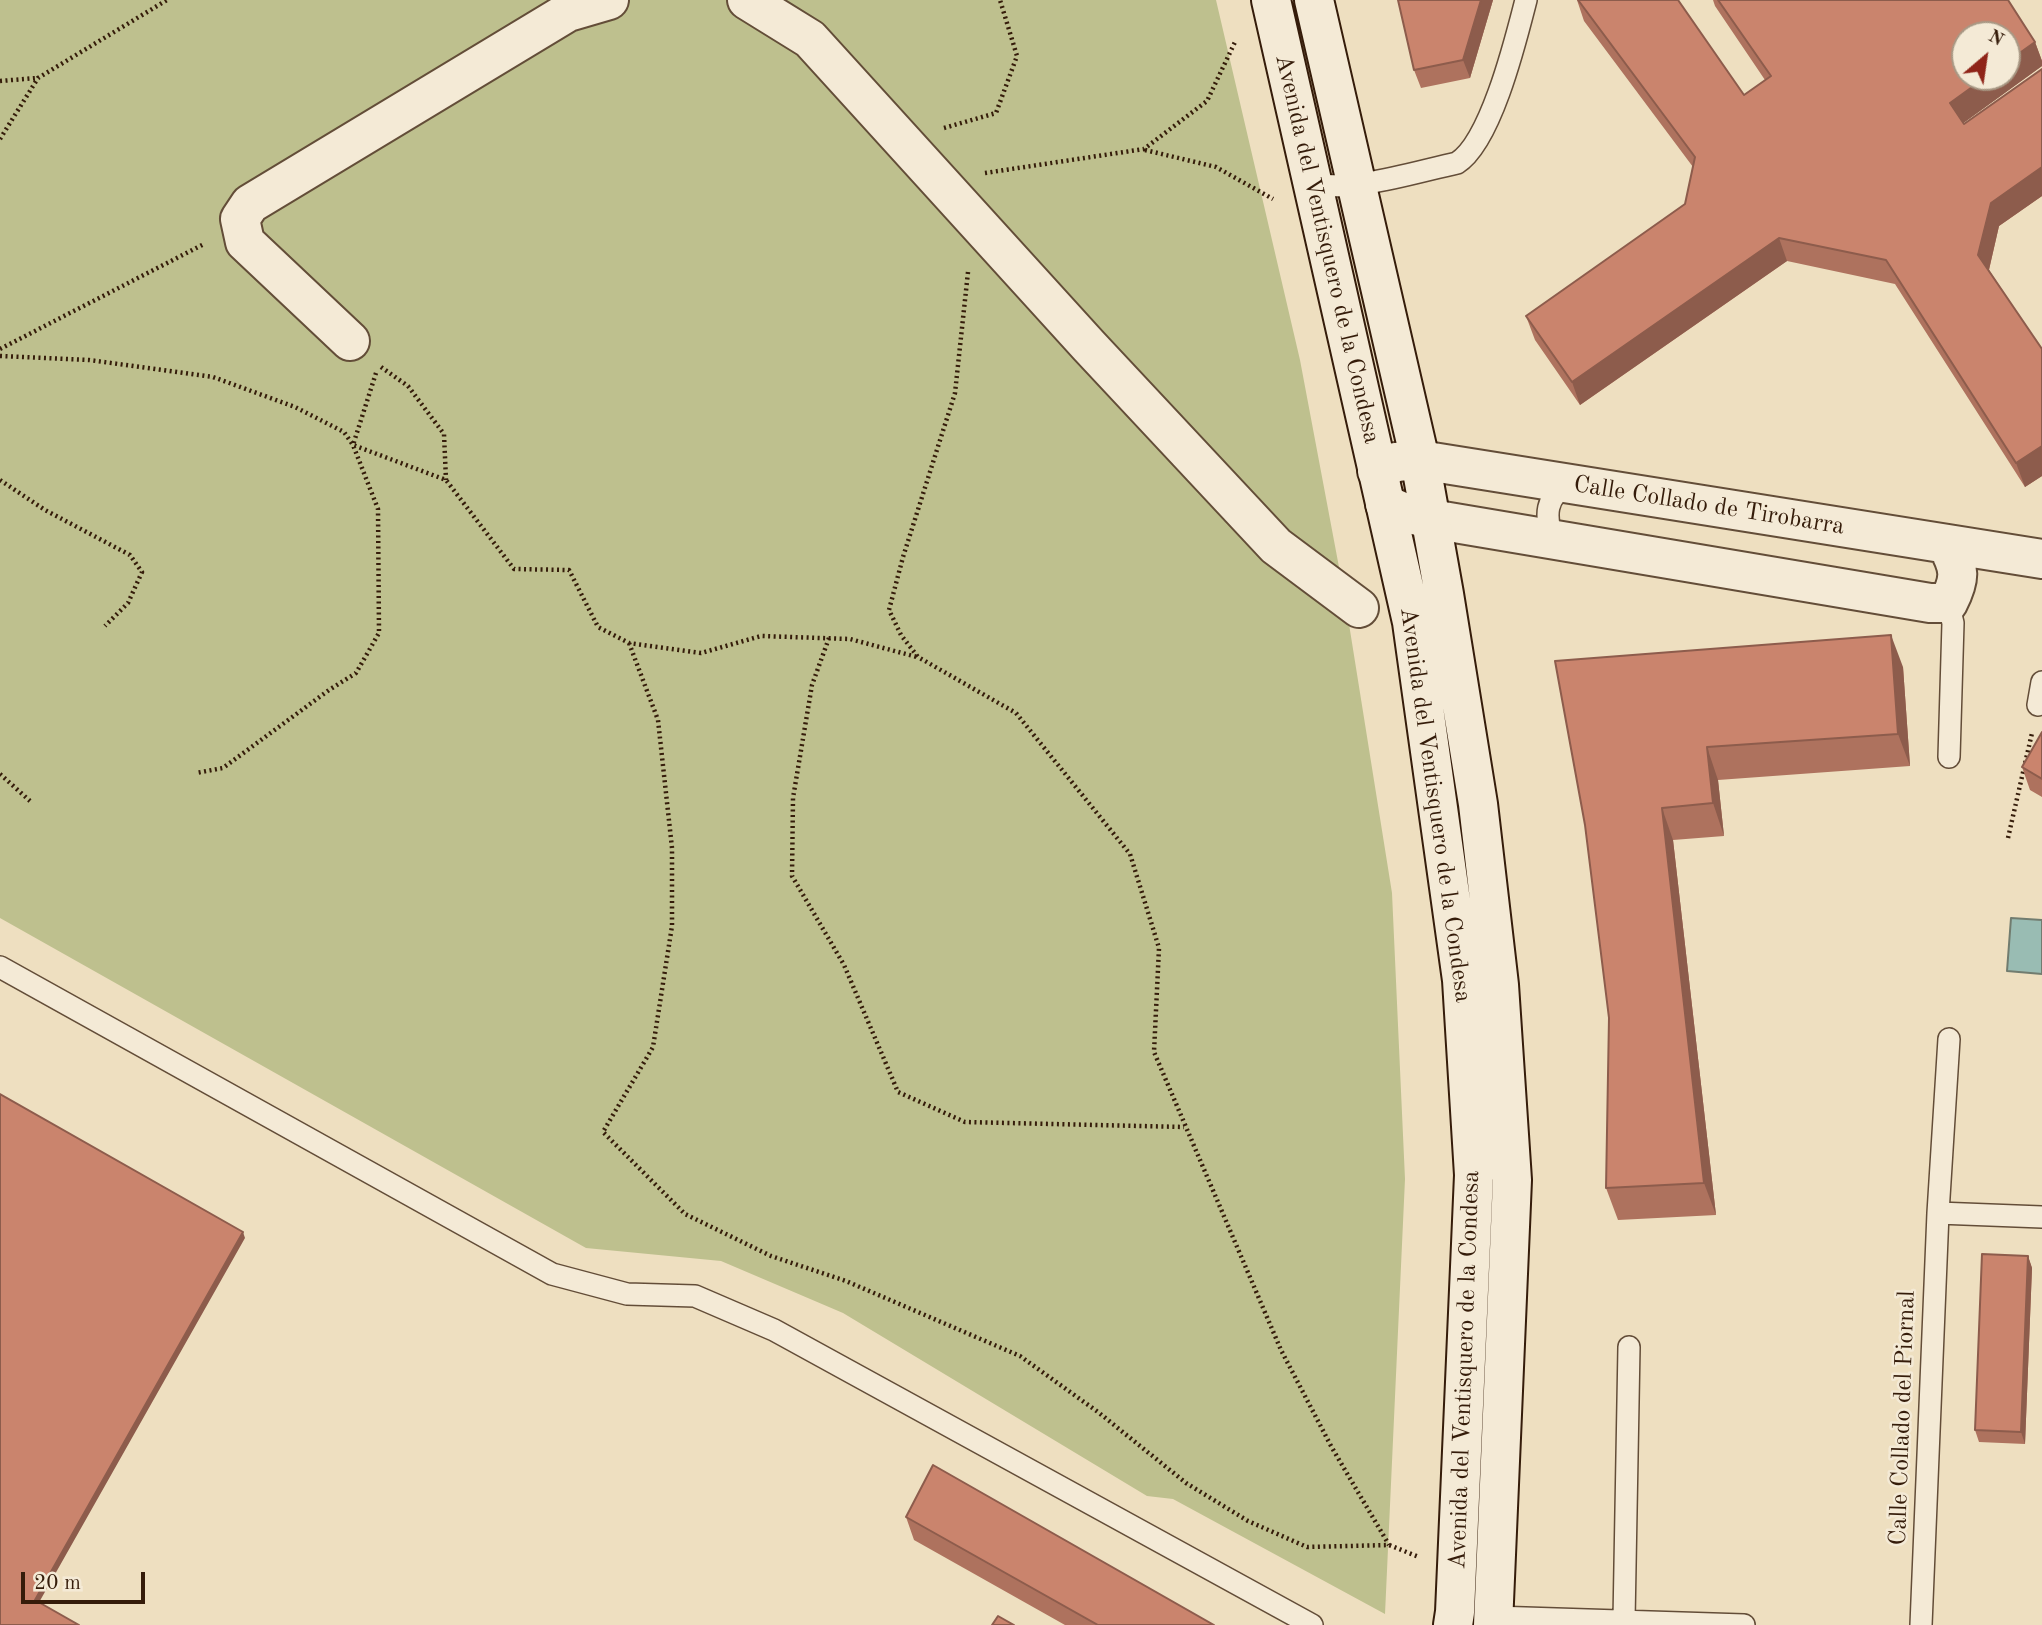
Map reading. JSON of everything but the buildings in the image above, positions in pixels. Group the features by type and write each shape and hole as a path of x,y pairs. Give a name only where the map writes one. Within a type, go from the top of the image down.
{"main road":[{"path":"350,341 245,242 240,219 250,204 568,12 609,0"},
{"path":"747,0 810,39 1276,546 1359,608"},
{"name":"Avenida del Ventisquero de la Condesa","path":"1270,0 1412,622 1462,980 1474,1175 1453,1625"},
{"name":"Avenida del Ventisquero de la Condesa","path":"1314,0 1420,460 1478,804 1499,985 1513,1180 1494,1621"},
{"name":"Calle Collado de Tirobarra","path":"1381,487 1396,462 1420,460 2042,559"},
{"path":"1381,487 1405,513 1431,519 1930,603 1948,603 1956,587 1956,562 1947,545"}],"lane":[{"path":"1312,184 1357,184 1457,163 1470,153 1486,122 1509,64 1526,0"},
{"path":"1553,540 1548,527 1550,503 1554,493 1567,482"},
{"path":"1948,603 1953,623 1949,757"},
{"path":"2038,705 2042,682"},
{"path":"0,967 552,1274 627,1294 695,1296 774,1330 1312,1625"},
{"name":"Calle Collado del Piornal","path":"1921,1625 1938,1213 1949,1039"},
{"path":"1938,1213 2042,1217"},
{"path":"1624,1620 1629,1347"},
{"path":"1494,1621 1624,1620 1744,1625"}],"path":[{"path":"0,81 38,78 167,0"},
{"path":"903,140 996,113 1017,56 1000,0"},
{"path":"1144,149 1207,101 1236,42"},
{"path":"0,139 38,78"},
{"path":"939,180 1144,149 1216,167 1276,200"},
{"path":"918,657 901,635 889,610 955,393 975,219"},
{"path":"0,349 218,237 245,242"},
{"path":"0,356 89,360 213,377 295,407 344,432 353,445 378,509 379,633 356,673 328,690 223,768 196,773"},
{"path":"353,445 378,365 408,386 444,433 446,480"},
{"path":"353,445 446,480 514,569 569,570 598,627 629,643 701,653 761,636 850,639 918,657 1016,713 1130,854 1159,948 1154,1052 1281,1350 1331,1446 1389,1545"},
{"path":"0,481 45,510 130,555 142,572 128,603 105,626"},
{"path":"829,638 812,685 793,799 792,876 844,965 898,1092 965,1122 1184,1127"},
{"path":"629,643 658,720 672,848 671,926 653,1047 603,1132 685,1214 771,1256 846,1281 1020,1356 1098,1412 1186,1483 1248,1521 1307,1547 1389,1545 1457,1573"},
{"path":"2008,838 2038,705"},
{"path":"0,774 30,801"}],"green space":[{"path":"0,0 1216,0 1300,360 1345,599 1392,893 1405,1179 1385,1614 1173,1499 1147,1496 843,1313 721,1261 586,1248 0,918"}],"water":[{"path":"2011,918 2042,920 2042,974 2007,971"}]}
